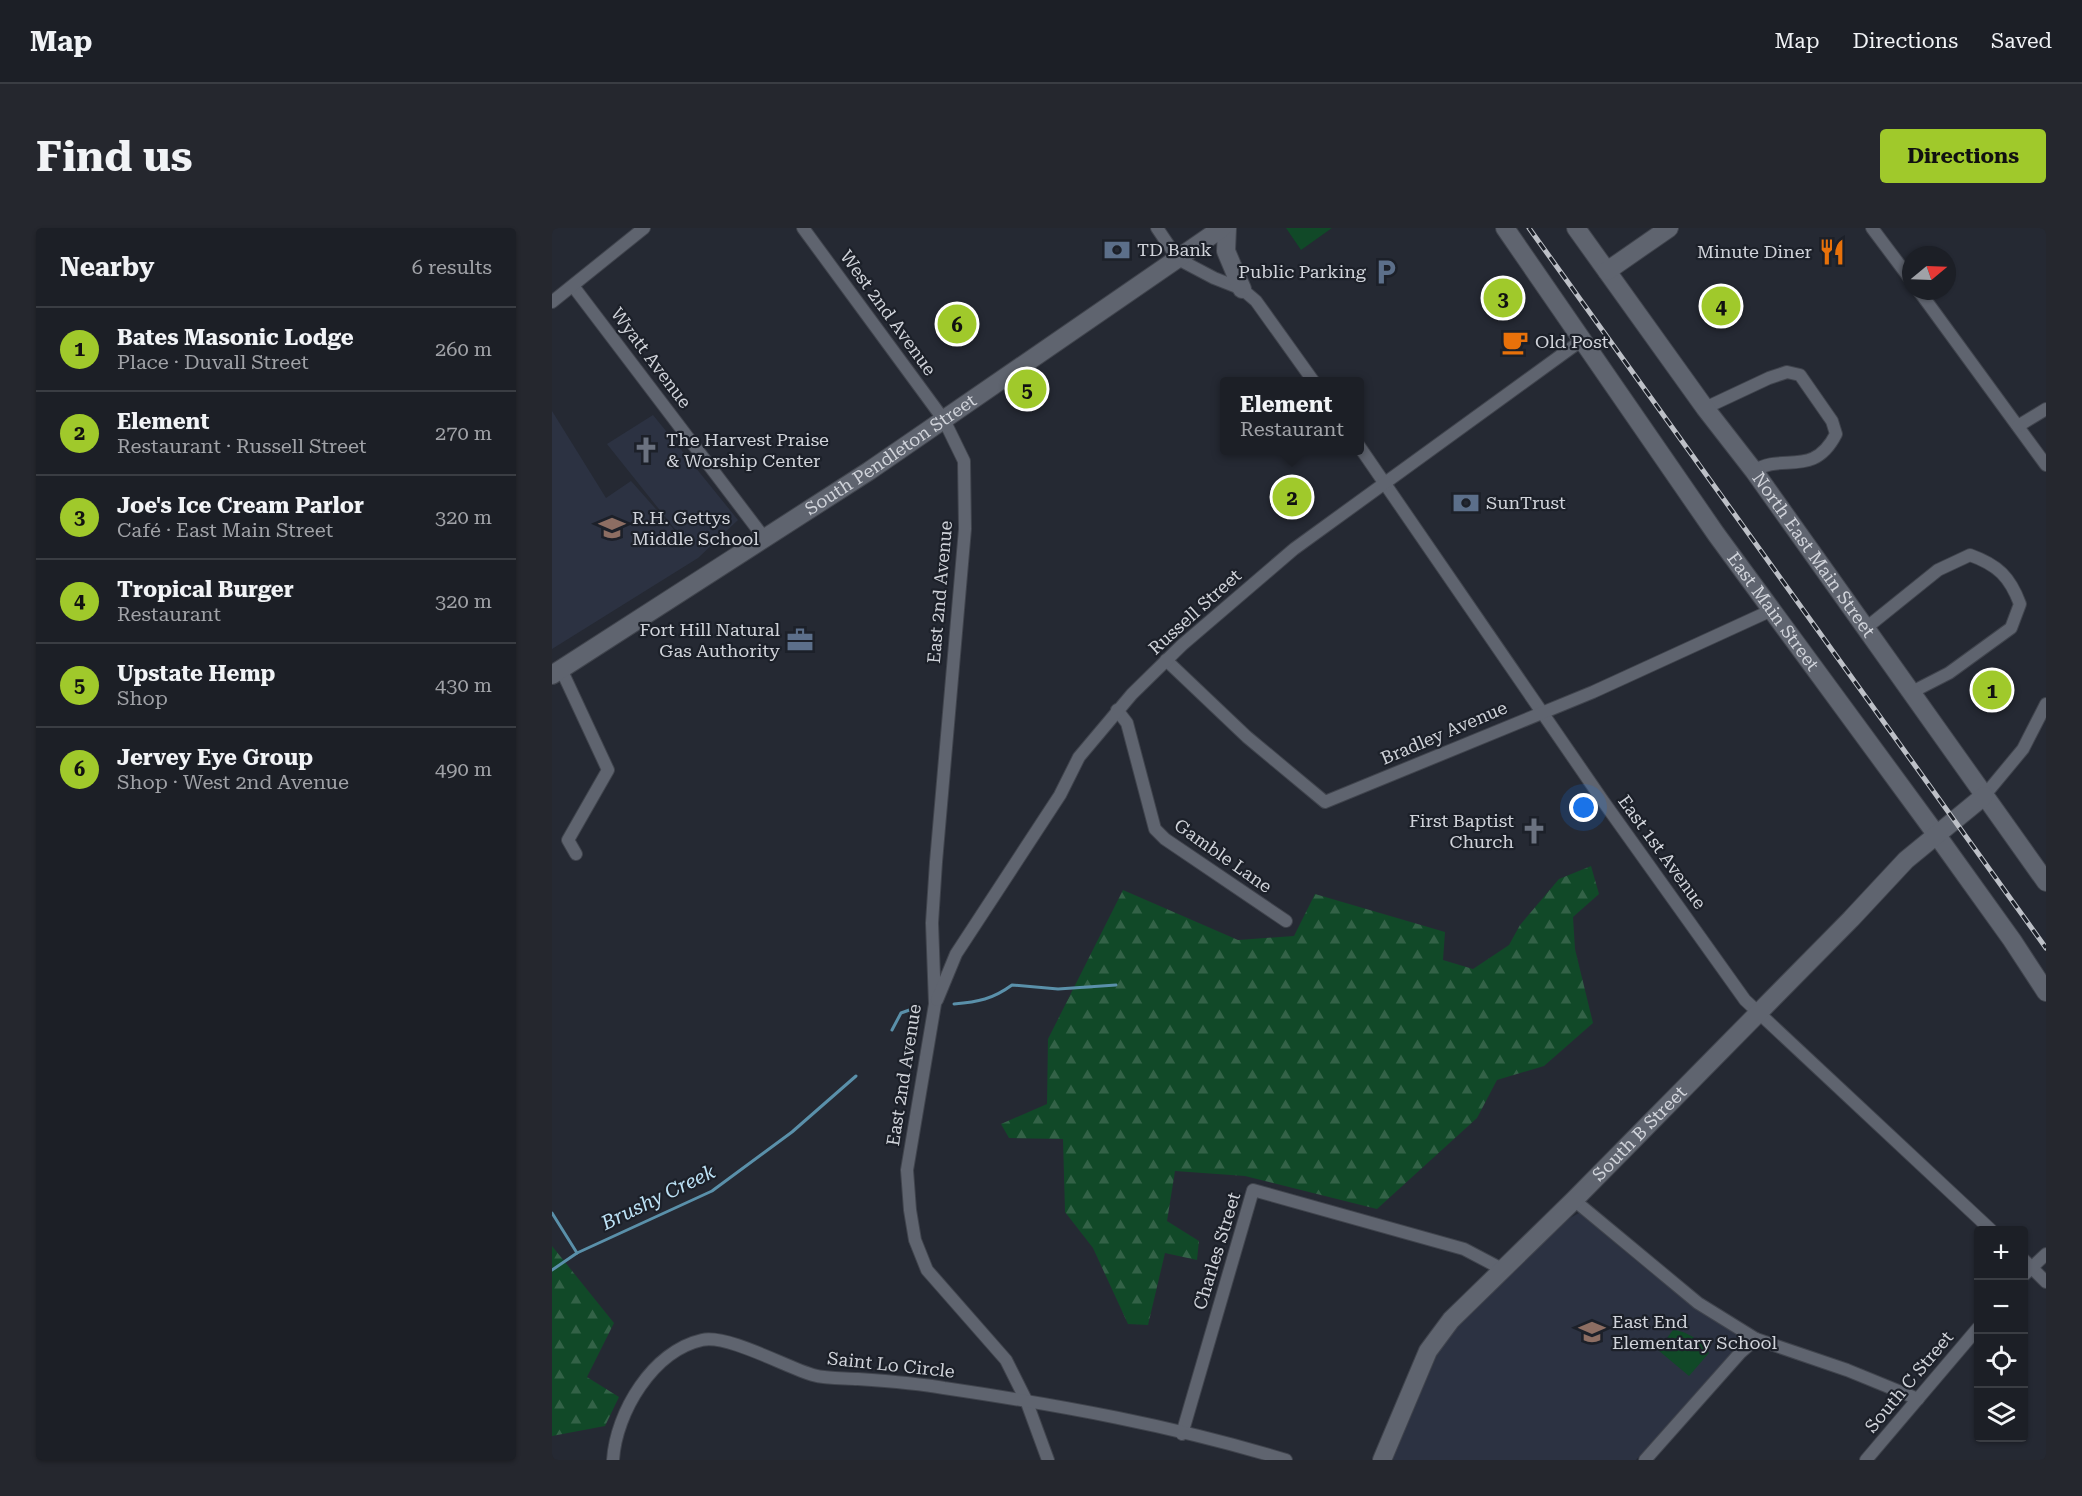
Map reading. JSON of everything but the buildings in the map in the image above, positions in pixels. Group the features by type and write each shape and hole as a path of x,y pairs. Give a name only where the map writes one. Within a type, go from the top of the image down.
{"main road":[{"name":"South Pendleton Street","path":"556,672 765,539 944,420 1224,228"},
{"path":"1224,228 1226,251 1242,288"},
{"name":"East Main Street","path":"1505,228 1772,610 1936,834 2012,940 2046,992"},
{"name":"North East Main Street","path":"1576,228 1705,408 1754,471 2046,882"},
{"path":"1607,271 1669,228"},
{"name":"South B Street","path":"1382,1460 1435,1340 1502,1269 1574,1200 1906,860 1984,796"}],"street":[{"path":"552,302 644,228"},
{"name":"West 2nd Avenue","path":"803,228 944,420"},
{"path":"1157,228 1178,259 1214,278 1242,288 1256,301 1311,377"},
{"path":"1872,228 1902,268"},
{"name":"Wyatt Avenue","path":"573,286 765,539"},
{"path":"1926,300 2046,465"},
{"name":"Russell Street","path":"935,1004 956,954 1054,805 1079,757 1117,710 1166,660 1294,549 1582,340"},
{"path":"1705,408 1768,378 1787,372 1800,375 1832,421 1836,434 1829,447 1814,459 1790,465 1763,465 1754,471"},
{"path":"2018,426 2046,408"},
{"name":"East 2nd Avenue","path":"944,420 964,461 965,529 936,862 933,923 935,1004 907,1170 909,1210 915,1240 927,1270 1006,1360 1026,1400 1048,1460"},
{"name":"East 1st Avenue","path":"1364,453 1744,1000 1987,1226"},
{"path":"1866,628 1938,570 1970,555 1989,562 2003,572 2014,588 2020,604 2011,628 1949,673 1912,692"},
{"name":"Bradley Avenue","path":"1166,660 1246,737 1326,802 1593,692 1772,610"},
{"path":"556,672 608,770 568,840 576,854"},
{"path":"1984,796 2023,749 2046,704"},
{"name":"Gamble Lane","path":"1117,710 1127,723 1155,829 1165,839 1286,921"},
{"name":"Charles Street","path":"1182,1434 1253,1190 1464,1249 1502,1269"},
{"path":"1574,1200 1698,1303 1756,1339 1847,1370 1918,1399"},
{"path":"2028,1267 2046,1254"},
{"path":"2028,1269 2046,1282"},
{"name":"South C Street","path":"1866,1460 1974,1333"},
{"name":"Saint Lo Circle","path":"613,1460 620,1429 634,1395 651,1370 676,1350 704,1339 730,1341 750,1352 815,1376 907,1382 1026,1400"},
{"path":"1645,1460 1740,1353 1756,1339"},
{"path":"1026,1400 1182,1434 1286,1460"}],"shaded area":[{"name":"R.H. Gettys Middle School","path":"552,411 606,498 631,481 686,543 607,444 653,415 738,520 698,558 552,649"},
{"name":"East End Elementary School","path":"1579,1213 1651,1273 1743,1340 1636,1460 1392,1460 1443,1341 1563,1222"}],"green space":[{"path":"1286,228 1332,228 1301,250"},
{"path":"1591,866 1599,894 1573,917 1575,949 1593,1023 1544,1066 1497,1080 1477,1118 1377,1209 1245,1176 1175,1171 1167,1221 1199,1241 1197,1260 1165,1253 1148,1325 1128,1324 1093,1248 1065,1212 1063,1139 1009,1138 1001,1124 1047,1104 1048,1039 1123,890 1238,940 1294,936 1315,894 1445,932 1443,960 1473,969 1509,945 1520,925 1559,879"},
{"path":"552,1246 614,1323 587,1377 619,1397 605,1426 552,1436"},
{"path":"1673,1330 1694,1337 1709,1353 1689,1376 1658,1350"}],"waterway":[{"name":"Brushy Creek","path":"954,1004 985,999 1012,985 1058,989 1116,985"},
{"name":"Brushy Creek","path":"892,1030 901,1013 915,1008"},
{"name":"Brushy Creek","path":"552,1270 577,1253 712,1191 792,1132 856,1076"},
{"path":"552,1213 577,1253"}],"railway":[{"path":"1529,228 2046,948"}],"place":[{"name":"TD Bank","path":"1117,250"},
{"name":"Minute Diner","path":"1832,252"},
{"name":"Public Parking","path":"1386,272"},
{"name":"Joe's Ice Cream Parlor","path":"1503,298"},
{"name":"Tropical Burger","path":"1721,306"},
{"name":"Jervey Eye Group","path":"957,324"},
{"name":"Old Post","path":"1515,342"},
{"name":"Upstate Hemp","path":"1027,389"},
{"name":"The Harvest Praise & Worship Center","path":"646,450"},
{"name":"Element","path":"1292,497"},
{"name":"SunTrust","path":"1466,503"},
{"name":"R.H. Gettys Middle School","path":"612,528"},
{"name":"Fort Hill Natural Gas Authority","path":"800,640"},
{"name":"Bates Masonic Lodge","path":"1992,690"},
{"name":"First Baptist Church","path":"1534,831"},
{"name":"East End Elementary School","path":"1592,1332"}]}
